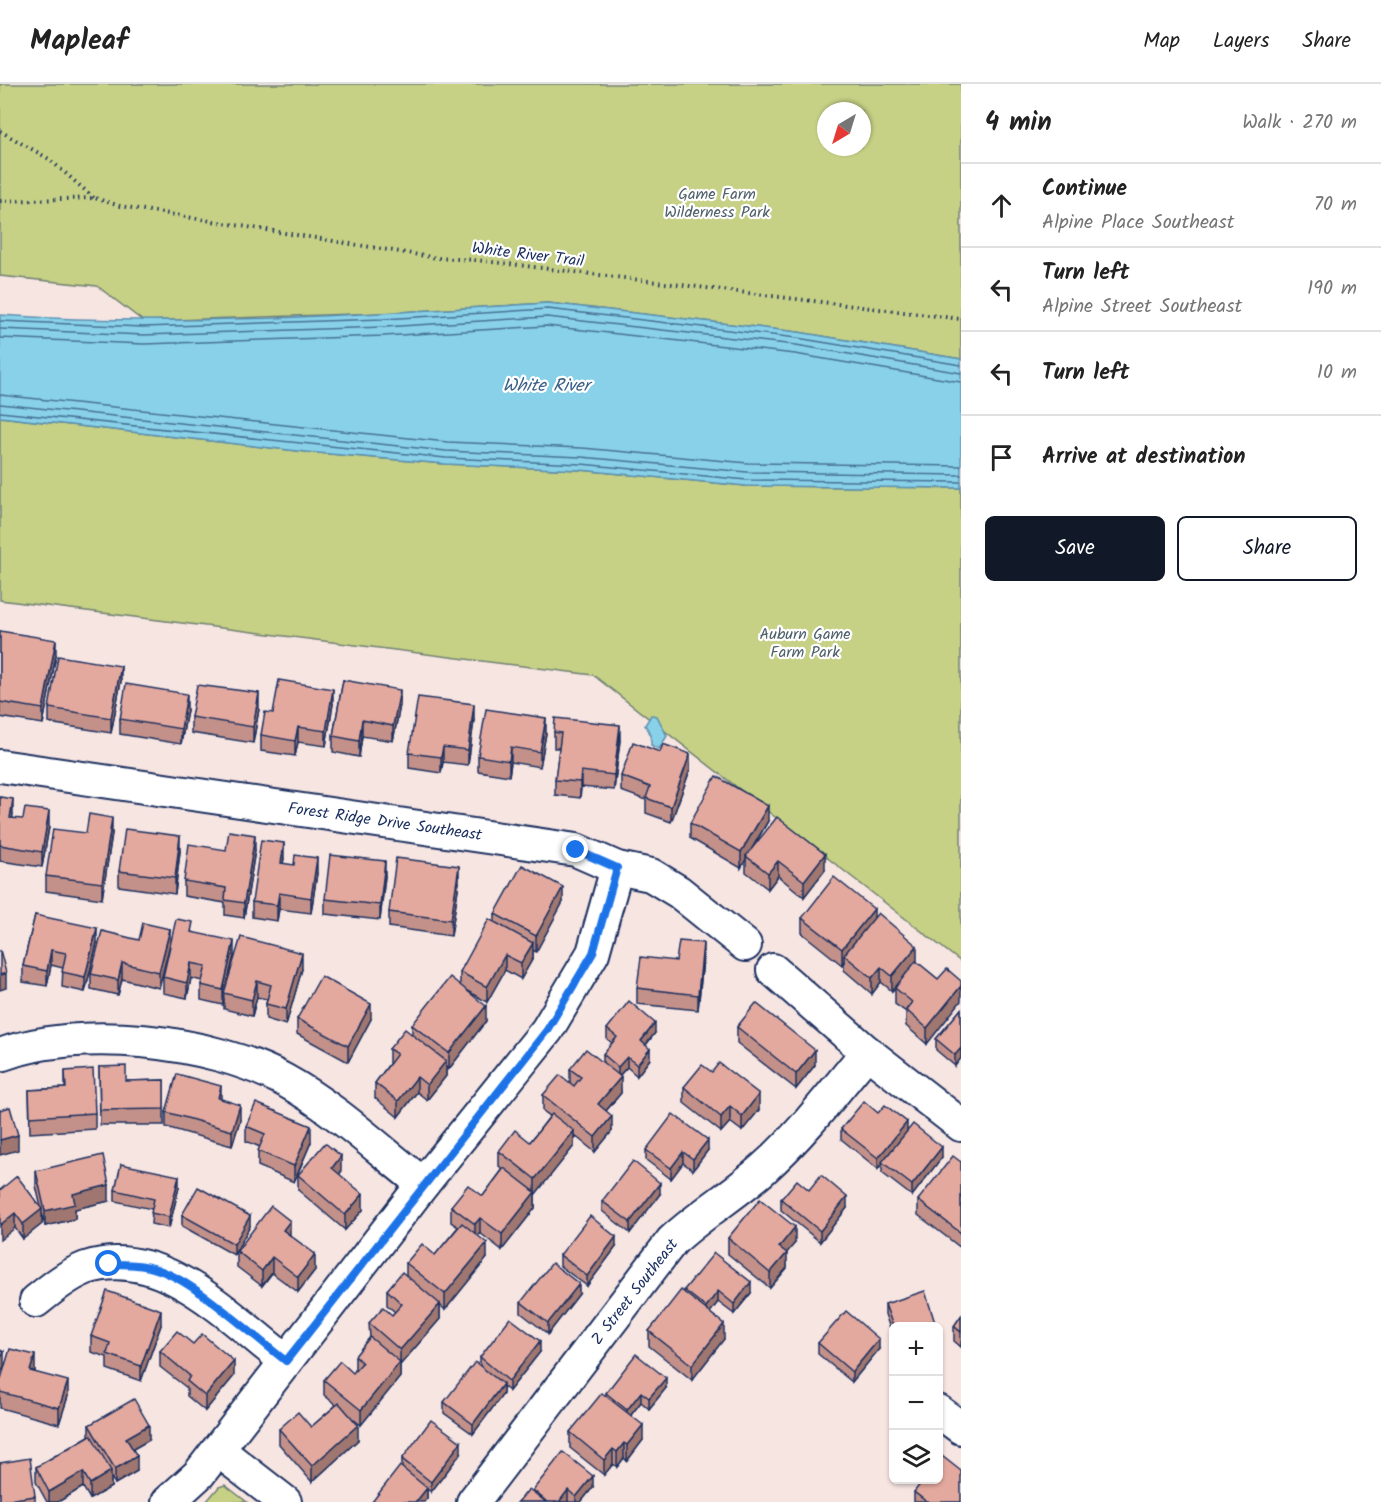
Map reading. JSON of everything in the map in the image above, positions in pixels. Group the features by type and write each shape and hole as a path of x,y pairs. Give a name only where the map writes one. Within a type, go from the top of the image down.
{"street":[{"name":"Forest Ridge Drive Southeast","path":"0,766 576,850 617,868 651,875 680,892 745,945"},
{"path":"168,1502 199,1474 423,1184 547,1030 593,953 617,868"},
{"path":"773,969 867,1052 961,1125"},
{"path":"0,1054 60,1041 119,1038 176,1046 229,1059 282,1079 313,1097 423,1184"},
{"name":"Z Street Southeast","path":"473,1502 672,1241 694,1221 761,1171 785,1149 867,1052"},
{"path":"36,1301 85,1269 109,1264 134,1264 159,1270 186,1284 286,1361"},
{"path":"943,1414 961,1428"},
{"path":"218,1450 285,1502"}],"path":[{"name":"White River Trail","path":"0,131 49,159 95,198"},
{"name":"White River Trail","path":"0,201 95,198 120,206 436,258 476,260 961,319"}],"green space":[{"name":"Game Farm Wilderness Park","path":"0,84 961,84 961,359 798,332 548,303 383,313 143,321 97,286 0,276"},
{"name":"Auburn Game Farm Park","path":"0,417 306,452 445,464 580,470 746,486 961,488 961,962 593,675 0,600"},
{"path":"225,1485 247,1502 206,1502 219,1487"}],"water":[{"name":"White River","path":"548,303 798,332 961,359 961,488 746,486 580,470 445,464 306,452 0,417 0,315 68,319 205,320 343,315"},
{"path":"651,715 657,716 667,736 659,749 651,745 651,735 645,725"}],"building":[{"path":"0,631 56,640 43,709 0,702"},
{"path":"58,656 121,666 111,718 49,708"},
{"path":"279,680 333,689 326,731 298,727 295,741 261,735 265,712 273,713"},
{"path":"343,680 400,690 393,726 362,720 359,741 333,736"},
{"path":"126,684 187,694 181,729 120,719"},
{"path":"197,685 259,693 253,727 191,717"},
{"path":"418,697 474,704 468,750 443,747 441,757 409,753"},
{"path":"486,709 546,718 540,752 511,747 509,761 478,756"},
{"path":"555,718 620,725 614,775 581,771 580,782 555,780 561,733 554,732"},
{"path":"633,742 660,752 663,744 690,754 671,807 646,798 650,787 621,776"},
{"path":"716,776 768,806 741,852 690,823"},
{"path":"0,797 13,799 10,818 23,819 25,808 49,811 42,852 0,845"},
{"path":"89,814 112,818 102,883 46,876 53,829 86,833"},
{"path":"777,817 825,854 804,881 778,861 768,873 746,856"},
{"path":"125,829 180,836 175,878 119,871"},
{"path":"229,831 255,835 244,903 225,900 226,888 184,881 189,844 226,850"},
{"path":"261,840 284,843 281,863 294,865 295,855 317,858 311,898 279,893 277,905 252,902"},
{"path":"330,855 385,861 380,905 325,899"},
{"path":"396,858 459,866 451,920 389,912"},
{"path":"522,865 563,887 536,936 495,914"},
{"path":"834,877 874,909 842,949 802,918"},
{"path":"878,913 917,946 892,976 881,967 872,978 844,955"},
{"path":"35,915 97,928 85,977 62,972 66,953 51,950 47,971 23,966"},
{"path":"176,919 193,922 191,932 234,941 223,990 201,985 206,966 191,963 187,983 163,977"},
{"path":"489,919 533,943 521,963 505,955 487,987 460,972"},
{"path":"143,923 170,929 159,972 122,963 118,980 91,974 102,931 139,940"},
{"path":"241,937 302,953 286,1009 266,1004 271,985 257,981 252,1000 224,993"},
{"path":"679,941 703,943 698,995 637,988 641,957 676,961"},
{"path":"0,950 6,973 0,975"},
{"path":"916,961 938,979 947,969 961,981 961,986 927,1028 906,1010 912,1002 895,988"},
{"path":"321,976 371,1004 348,1046 297,1019"},
{"path":"450,977 486,1006 449,1053 412,1025"},
{"path":"629,1001 655,1023 641,1041 650,1049 637,1065 627,1057 618,1067 603,1054 617,1037 607,1029"},
{"path":"756,1003 815,1050 796,1074 737,1027"},
{"path":"961,1009 961,1048 955,1055 936,1039"},
{"path":"405,1029 446,1061 427,1085 417,1077 398,1101 375,1083 397,1054 389,1049"},
{"path":"586,1049 621,1077 598,1104 612,1116 595,1137 543,1095 560,1075 574,1086 581,1077 570,1069"},
{"path":"719,1063 759,1094 742,1116 730,1106 721,1117 684,1087 702,1065 712,1072"},
{"path":"126,1066 126,1081 164,1080 164,1109 100,1110 99,1067"},
{"path":"93,1069 95,1113 30,1117 29,1090 66,1088 65,1071"},
{"path":"177,1074 221,1086 218,1098 240,1105 232,1131 166,1112"},
{"path":"864,1101 878,1113 885,1105 907,1122 878,1158 841,1129"},
{"path":"256,1103 311,1126 294,1166 258,1151 265,1134 246,1126"},
{"path":"10,1107 18,1135 0,1140 0,1110"},
{"path":"552,1114 574,1131 535,1179 499,1151 515,1130 530,1142"},
{"path":"673,1114 708,1140 693,1159 683,1152 671,1168 646,1150"},
{"path":"913,1124 942,1147 912,1185 882,1162"},
{"path":"325,1143 341,1156 332,1168 363,1194 345,1215 298,1175"},
{"path":"103,1155 109,1185 73,1194 75,1204 45,1211 36,1171"},
{"path":"953,1156 961,1162 961,1233 918,1200"},
{"path":"633,1161 660,1183 630,1222 602,1201"},
{"path":"121,1164 179,1176 169,1217 151,1213 154,1199 115,1190"},
{"path":"504,1168 535,1192 502,1234 480,1218 475,1224 451,1206 468,1185 483,1196"},
{"path":"821,1175 847,1197 820,1231 781,1199 797,1180 809,1190"},
{"path":"17,1176 42,1209 23,1224 15,1213 0,1225 0,1190"},
{"path":"198,1187 250,1216 234,1244 182,1215"},
{"path":"760,1199 795,1227 779,1247 787,1253 770,1273 728,1238"},
{"path":"271,1206 290,1221 283,1230 315,1254 298,1277 272,1257 262,1271 237,1251"},
{"path":"590,1216 616,1237 587,1276 560,1255"},
{"path":"462,1223 487,1243 445,1294 406,1263 422,1244 435,1255"},
{"path":"714,1253 751,1282 734,1304 718,1291 706,1307 684,1290"},
{"path":"552,1263 579,1284 548,1323 521,1302"},
{"path":"402,1272 440,1304 400,1350 369,1323 383,1307 392,1315 402,1304 387,1290"},
{"path":"681,1290 724,1324 692,1365 649,1331"},
{"path":"107,1291 161,1310 141,1366 107,1354 110,1343 91,1336"},
{"path":"925,1291 935,1322 891,1322 885,1304"},
{"path":"846,1311 879,1339 852,1372 818,1343"},
{"path":"961,1316 961,1332 954,1326"},
{"path":"510,1318 540,1341 509,1381 480,1357"},
{"path":"177,1331 193,1344 202,1334 234,1361 205,1396 187,1381 190,1376 160,1351"},
{"path":"370,1337 400,1362 361,1410 324,1380 340,1361 353,1373 362,1363 355,1356"},
{"path":"10,1349 35,1355 30,1371 68,1381 59,1408 0,1392 0,1382"},
{"path":"636,1354 666,1378 649,1398 641,1392 627,1410 606,1393"},
{"path":"475,1362 503,1384 473,1424 444,1402"},
{"path":"602,1393 643,1425 627,1445 624,1443 617,1452 613,1449 604,1460 570,1432"},
{"path":"134,1399 149,1425 126,1438 137,1456 115,1469 89,1425"},
{"path":"339,1403 358,1425 312,1466 279,1429 298,1412 311,1427"},
{"path":"431,1420 461,1442 431,1482 402,1459"},
{"path":"91,1435 111,1471 90,1484 83,1472 49,1492 36,1467"},
{"path":"563,1452 593,1476 576,1497 568,1490 559,1502 547,1502 533,1490"},
{"path":"943,1457 961,1471 961,1502 927,1502 914,1492 920,1484 943,1484"},
{"path":"30,1458 35,1496 0,1501 0,1463"},
{"path":"400,1466 427,1488 416,1502 372,1502"},
{"path":"529,1489 546,1502 518,1502"}],"route":[{"path":"109,1264 134,1264 159,1270 186,1284 286,1361 423,1184 547,1030 569,996 593,953 604,921 617,868 576,850"}]}
